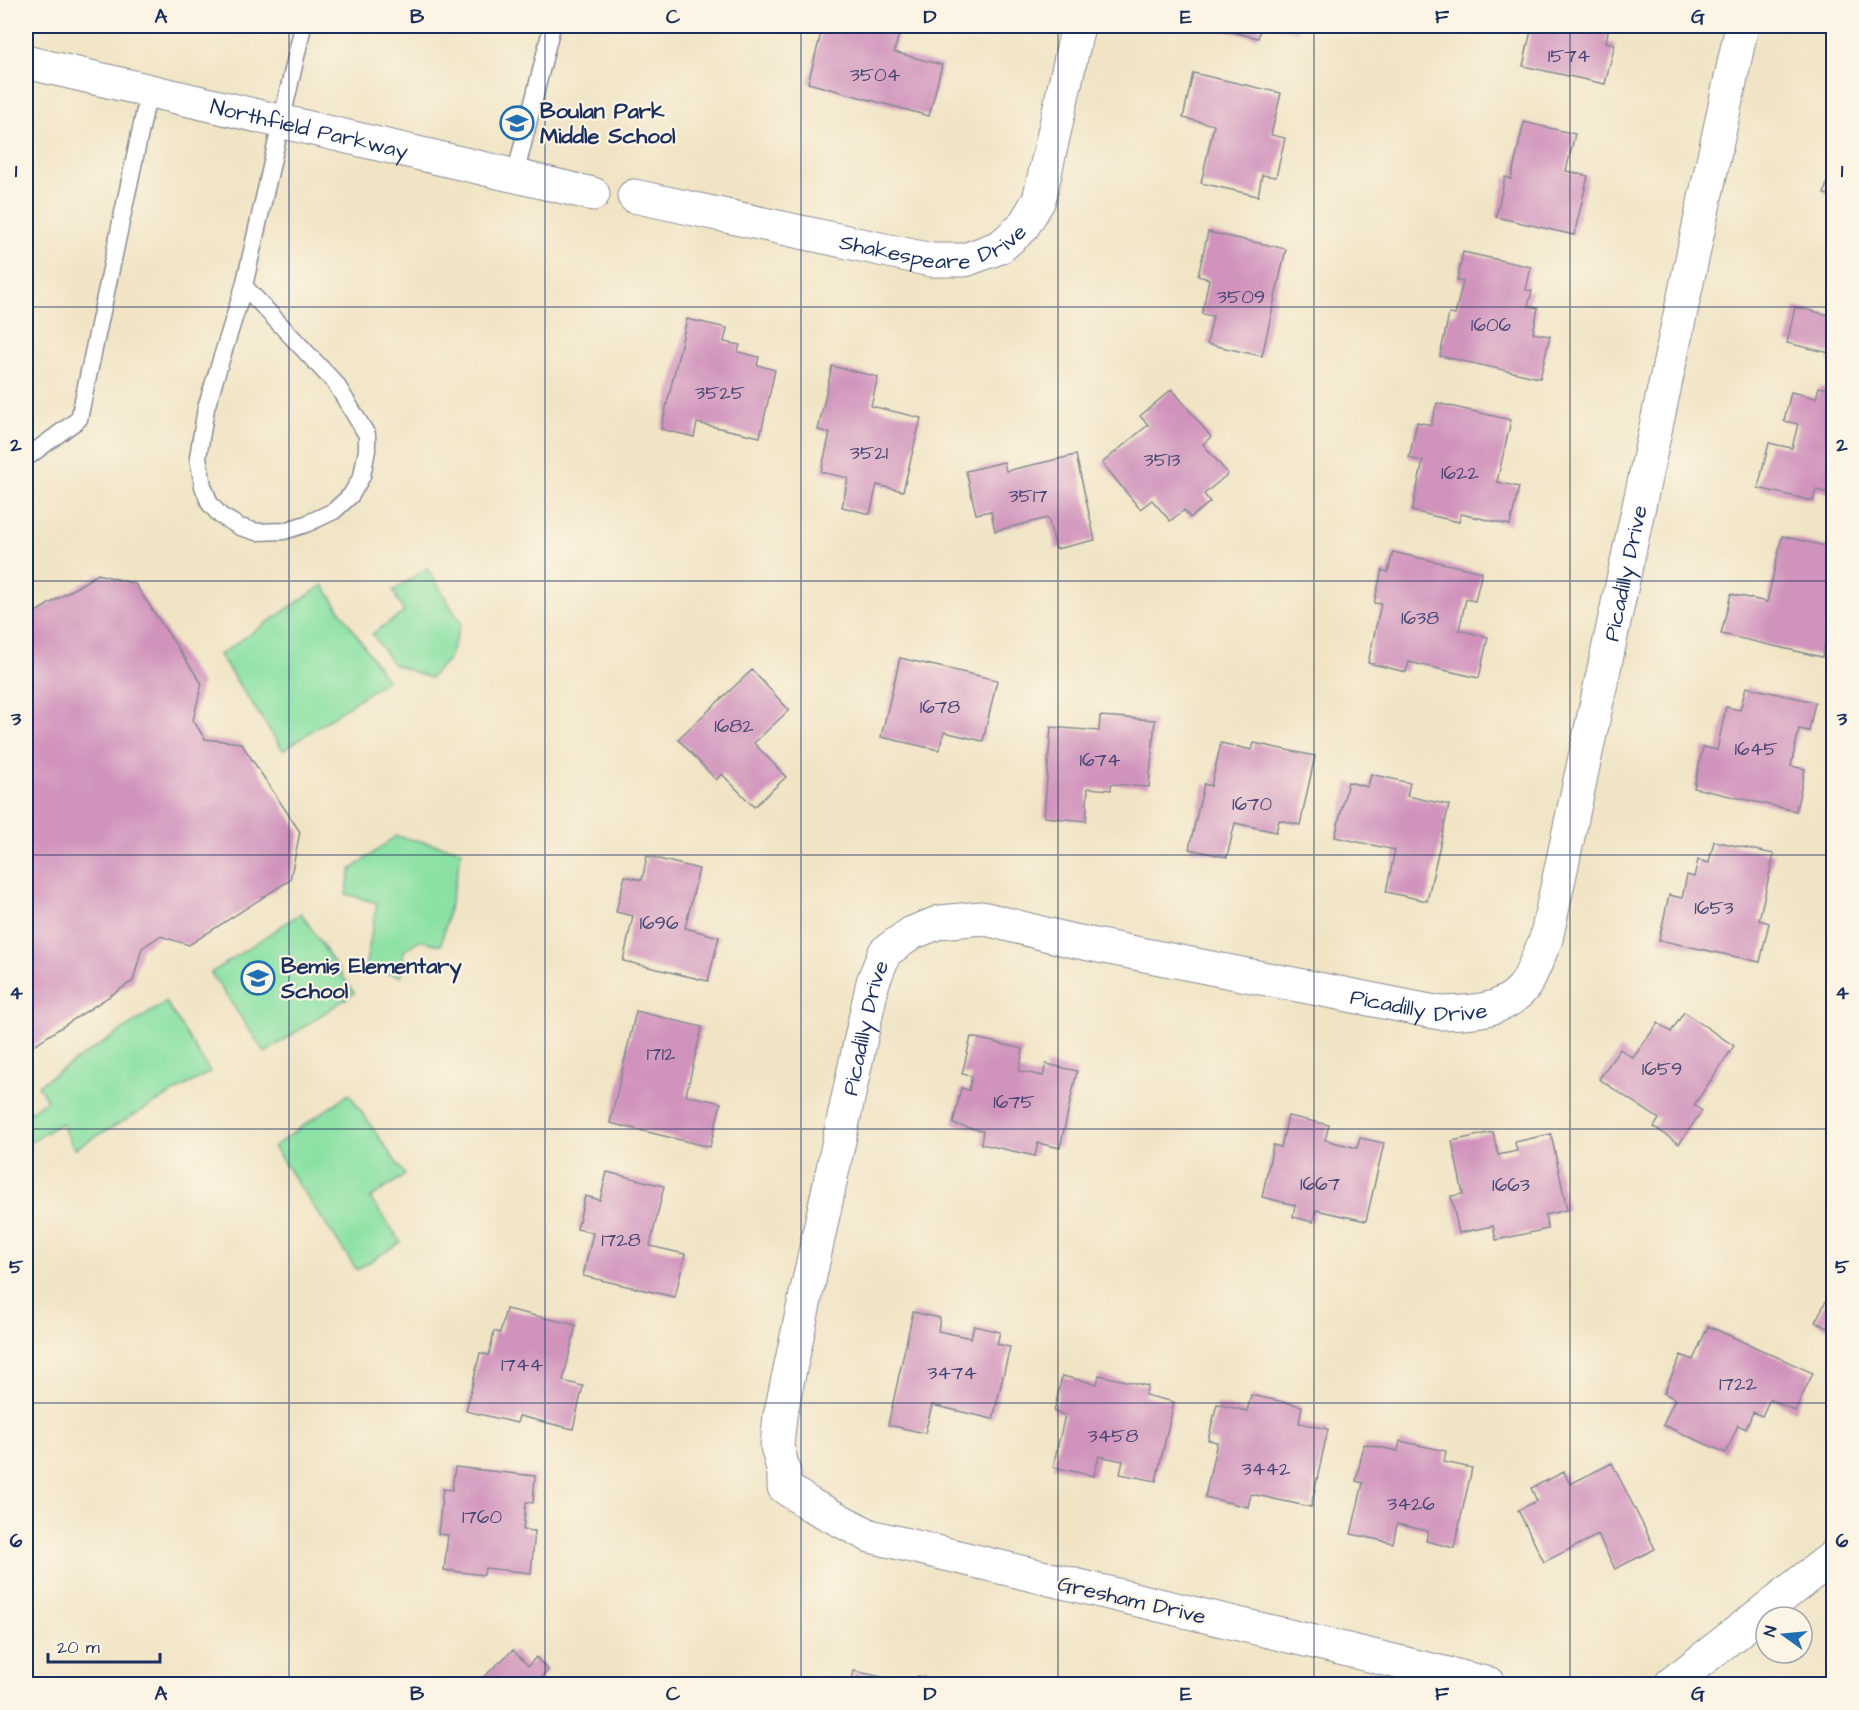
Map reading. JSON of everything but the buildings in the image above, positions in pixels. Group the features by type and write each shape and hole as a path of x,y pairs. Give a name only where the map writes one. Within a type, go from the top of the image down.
{"street":[{"name":"Shakespeare Drive","path":"634,196 931,260 965,260 982,254 1000,247 1022,228 1039,200 1078,26"},
{"name":"Picadilly Drive","path":"784,1488 784,1473 777,1446 780,1416 873,982 885,952 912,933 940,922 982,918 1080,942 1440,1013 1477,1011 1497,1006 1523,989 1546,939 1742,26"},
{"name":"Northfield Parkway","path":"26,62 593,194"},
{"name":"Gresham Drive","path":"784,1488 870,1536 1490,1684"},
{"path":"1671,1684 1833,1556"}],"lane":[{"path":"244,286 336,384 367,435 367,450 362,476 351,495 334,511 284,531 257,532 221,516 210,504 203,486 198,457 206,408 244,286 303,26"},
{"path":"515,176 552,26"},
{"path":"26,458 79,419 149,91"}],"green space":[{"path":"427,568 461,623 449,658 430,678 393,664 372,634 404,612 393,591"},
{"path":"323,585 387,680 283,750 219,655"},
{"path":"396,836 462,850 441,945 419,940 404,951 401,976 365,969 377,903 346,894 351,870"},
{"path":"301,913 354,993 265,1053 211,973"},
{"path":"166,1002 210,1072 74,1149 61,1123 26,1145 26,1115 47,1100 38,1085"},
{"path":"349,1094 405,1175 370,1198 401,1242 357,1270 273,1147"}],"place":[{"name":"Boulan Park Middle School","path":"517,123"},
{"name":"Bemis Elementary School","path":"258,978"}]}
